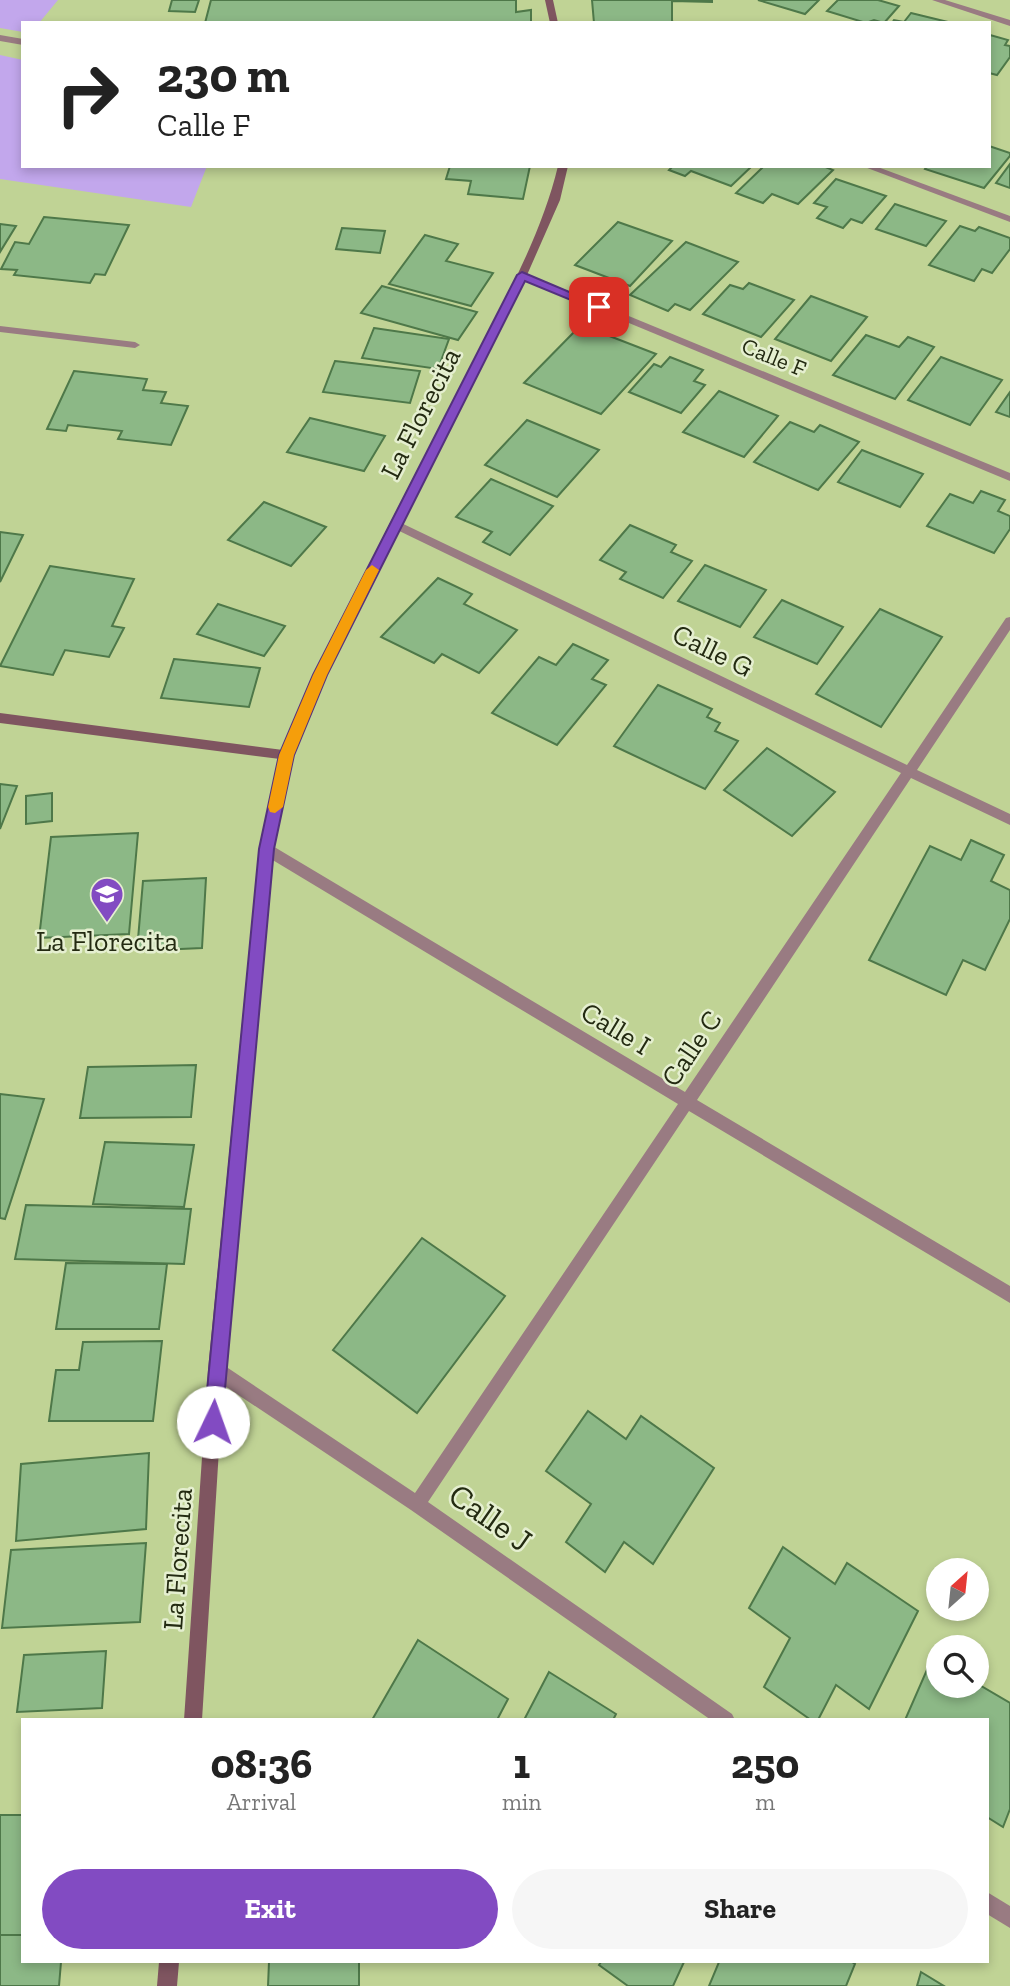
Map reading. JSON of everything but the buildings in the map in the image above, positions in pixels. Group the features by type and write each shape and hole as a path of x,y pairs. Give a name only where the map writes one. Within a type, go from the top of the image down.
{"main road":[{"path":"550,0 554,21"},
{"name":"La Florecita","path":"193,1718 216,1370 266,849 287,755 320,675 522,275 555,200 563,168"},
{"path":"0,718 287,755"},
{"path":"167,1986 169,1963"}],"street":[{"path":"936,0 1010,23"},
{"path":"0,38 21,42"},
{"path":"871,168 1010,219"},
{"name":"Calle F","path":"522,275 1010,477"},
{"path":"0,329 135,345"},
{"name":"Calle G","path":"395,524 1010,820"},
{"name":"Calle C","path":"417,1504 1010,621"},
{"name":"Calle I","path":"266,849 1010,1295"},
{"name":"Calle J","path":"216,1370 417,1504 723,1718"},
{"path":"989,1903 1010,1919"}],"shaded area":[{"path":"0,0 58,0 41,21 21,21 21,32 0,28"},
{"path":"0,55 21,60 21,168 206,168 191,207 0,179"}],"slow traffic":[{"path":"275,807 287,755 320,675 372,570"}],"place":[{"name":"La Florecita","path":"107,924"}],"route":[{"path":"213,1422 266,849 287,755 320,675 522,275 599,307"}]}
